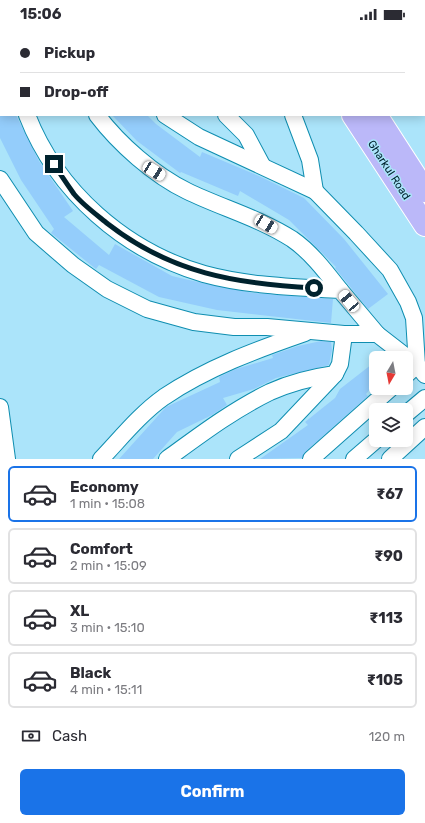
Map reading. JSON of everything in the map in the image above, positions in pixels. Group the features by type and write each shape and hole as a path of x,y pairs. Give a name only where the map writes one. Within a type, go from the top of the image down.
{"main road":[{"name":"Gharkul Road","path":"354,116 425,225"},
{"name":"Gharkul Road","path":"377,116 425,191"}],"street":[{"path":"28,116 46,153 75,195 98,216 140,248 173,263 204,274 287,287 340,290"},
{"path":"98,116 108,129 154,171 186,191 266,224 293,240 311,255 377,334 416,372"},
{"path":"167,116 199,137 262,165 315,191 356,233 393,277 408,302 414,318 416,372"},
{"path":"227,116 246,135 262,165"},
{"path":"293,116 310,160 315,191"},
{"path":"0,179 36,233 73,265 107,289 147,309 194,322 234,327 344,334 377,334"},
{"path":"101,459 135,422 163,398 224,364 310,331"},
{"path":"238,459 280,431 335,374 340,364 344,334"},
{"path":"167,459 213,425 271,392 317,377 335,374"},
{"path":"311,459 383,395"},
{"path":"413,408 425,398"},
{"path":"0,407 7,459"},
{"path":"390,459 425,427"},
{"path":"354,459 369,446"},
{"path":"376,447 384,459"}],"building":[{"path":"0,116 16,116 39,161 73,211 64,217 109,255 115,244 172,276 253,293 333,299 331,323 217,310 159,297 99,265 96,269 51,233 54,229 21,180 0,138"},
{"path":"113,116 148,116 156,124 200,157 202,152 259,176 304,198 344,239 388,294 368,309 335,268 336,267 289,220 240,191 238,196 181,172 180,173 137,141"},
{"path":"321,341 331,342 332,350 329,365 276,378 254,389 223,398 227,405 212,415 177,432 153,459 119,459 166,407 220,382 219,377 236,369 273,358 272,355 298,346"},
{"path":"369,366 369,390 366,394 368,396 305,452 302,458 260,459 308,425 305,422 335,398 340,389"}],"route":[{"path":"54,164 75,195 98,216 140,248 173,263 204,274 240,281 287,287 314,288"}]}
